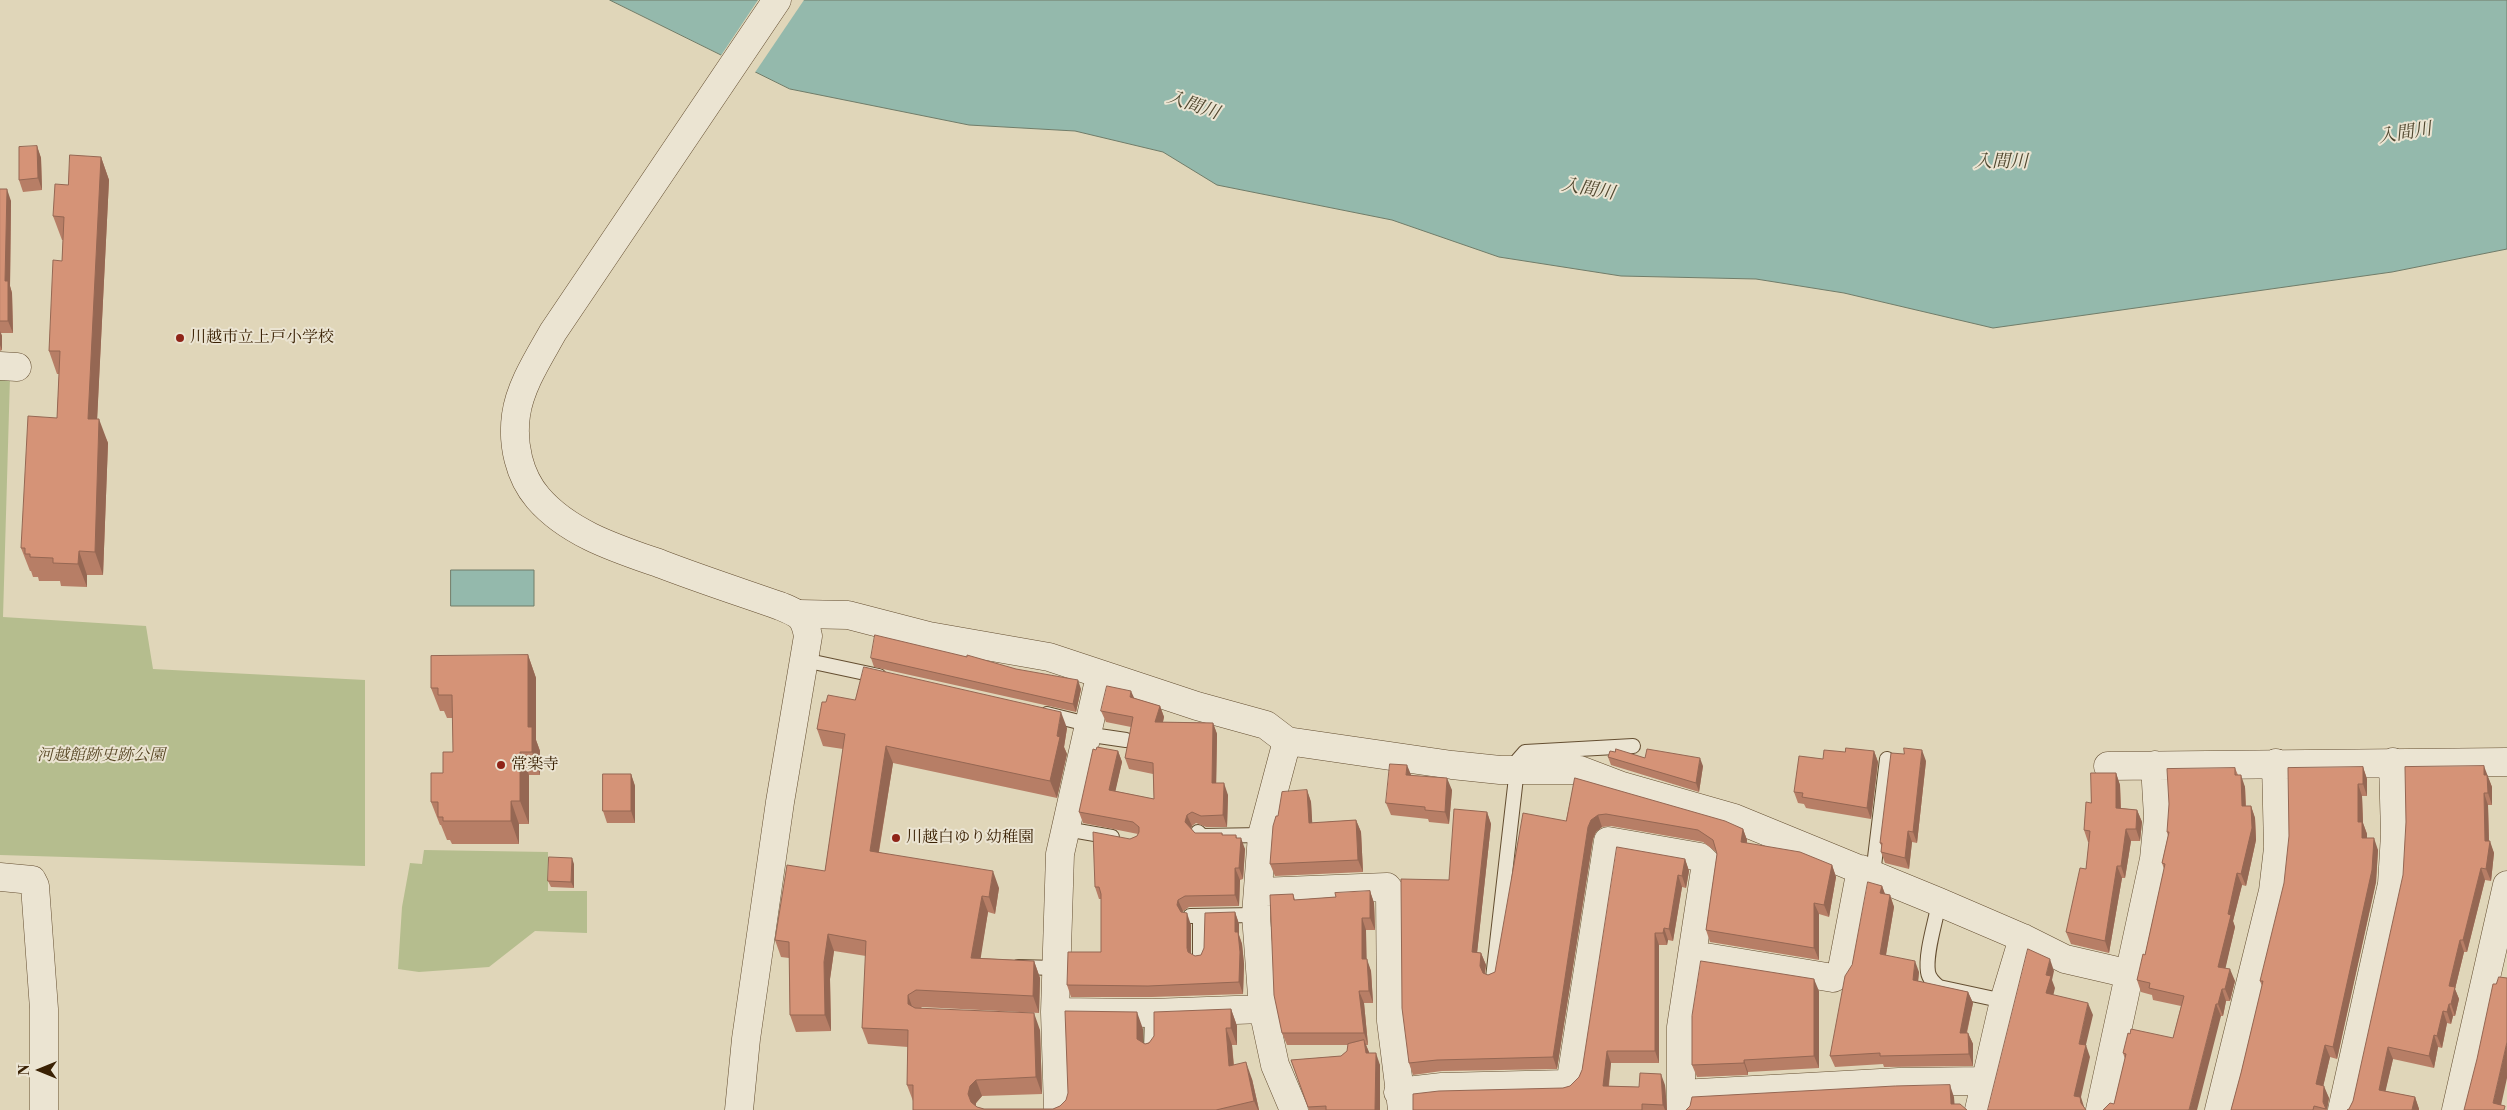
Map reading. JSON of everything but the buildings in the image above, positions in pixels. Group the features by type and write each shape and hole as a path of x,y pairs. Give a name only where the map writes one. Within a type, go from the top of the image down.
{"street":[{"path":"776,0 553,332 534,366 516,413 516,442 525,478 538,498 568,524 632,554 799,614 848,615 928,636 1049,657 1100,676 1266,725 1287,741 1452,765 1580,770 1622,786 1734,818 1939,902 2023,938 2065,959 2130,974"},
{"path":"739,1110 746,1039 780,802 808,636 805,622 799,614"},
{"path":"1029,1109 1058,1109 1052,1018 1056,968 1060,854 1086,729 1100,676"},
{"path":"1287,741 1262,835 1258,904 1264,1010 1294,1110"},
{"path":"2342,1110 2392,884 2395,834 2393,762"},
{"path":"2108,766 2507,762"},
{"path":"2219,1110 2273,891 2278,848 2276,763"},
{"path":"2100,1110 2154,858 2158,817 2155,765"},
{"path":"1258,904 1386,887 1390,891 1391,1021 1400,1101 1442,1087 1567,1084 1571,1078 1608,841 1700,857 1706,863 1681,1027 1681,1102 1899,1082 1986,1081"},
{"path":"1693,955 1833,978 1841,974 1867,872"},
{"path":"0,876 32,880 35,886 44,1010 44,1110"},
{"path":"2456,1110 2497,979 2507,884"},
{"path":"1979,1110 2004,1001 2023,938"},
{"path":"1052,1018 1264,1010"}],"lane":[{"path":"804,660 896,680"},
{"path":"1030,710 1126,740"},
{"path":"1493,978 1518,760 1525,752 1632,746"},
{"path":"1867,872 1887,759"},
{"path":"1066,829 1126,840"},
{"path":"1198,832 1202,836 1262,835"},
{"path":"1939,902 1928,962 1928,974 1933,983 1939,988 2004,1001"},
{"path":"1200,959 1195,916 1258,904"},
{"path":"1007,967 1056,968"},
{"path":"1151,1052 1152,1013"}],"green space":[{"name":"河越館跡史跡公園","path":"0,377 10,377 3,617 146,626 153,669 365,680 365,866 0,855"},
{"path":"424,850 548,852 548,891 587,891 587,933 535,931 489,967 419,972 398,969 402,907 410,863 422,864"}],"water":[{"name":"入間川","path":"610,0 2507,0 2507,249 2392,272 1993,328 1844,293 1756,279 1621,276 1499,257 1392,220 1217,185 1163,152 1075,131 969,125 790,89"},
{"path":"451,570 534,570 534,606 451,606"}],"pier":[{"path":"758,0 804,0 754,74 720,57"}],"place":[{"name":"川越市立上戸小学校","path":"180,338"},
{"name":"常楽寺","path":"501,765"},
{"name":"川越白ゆり幼稚園","path":"896,838"}]}
